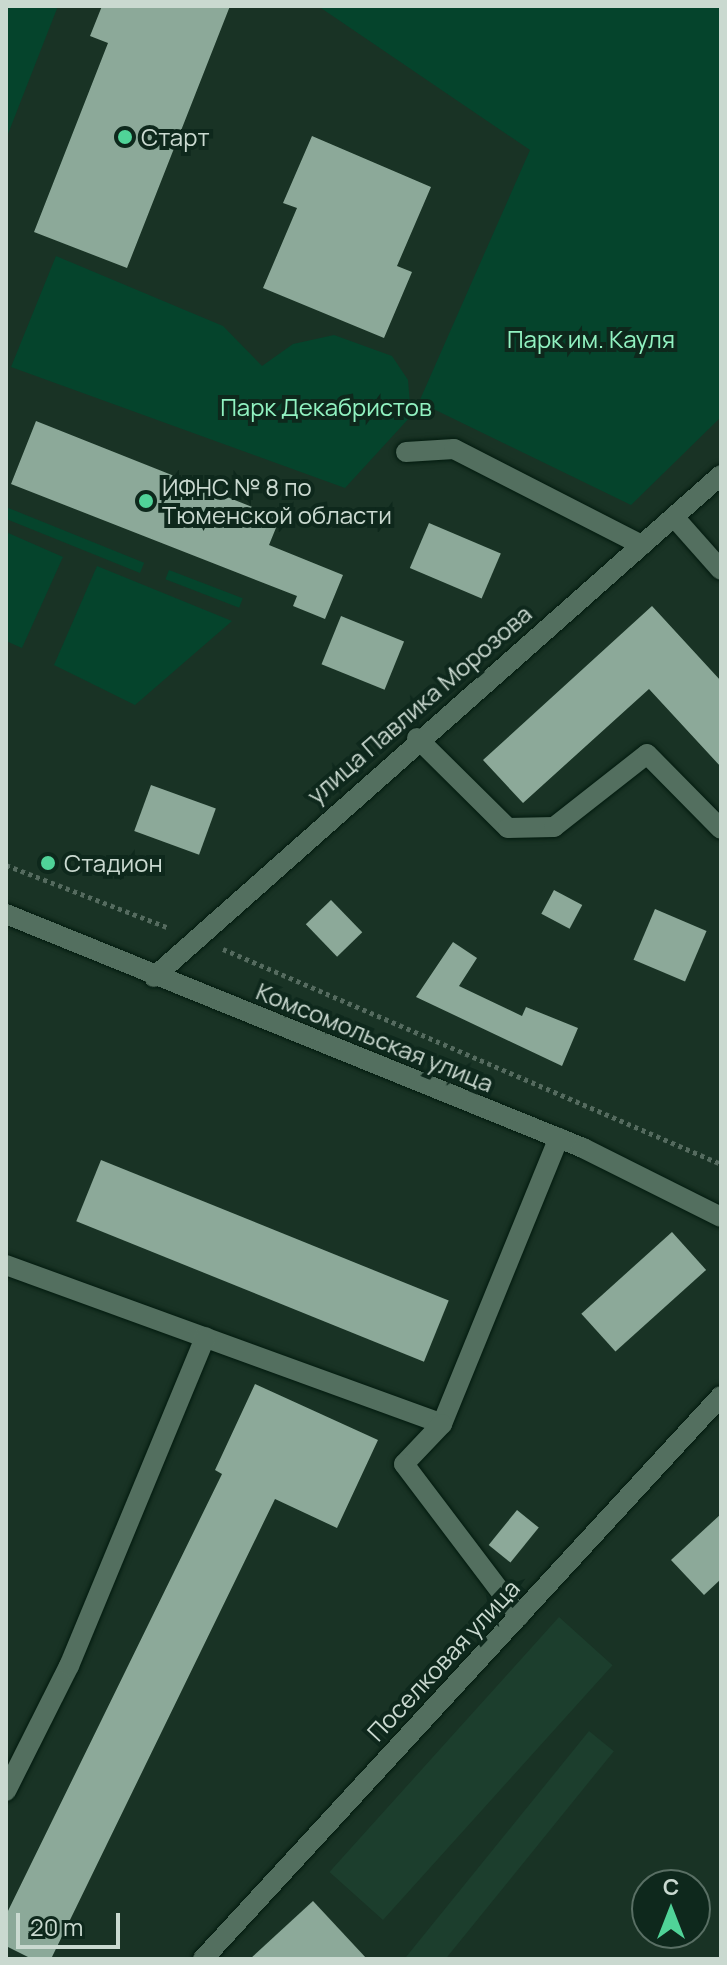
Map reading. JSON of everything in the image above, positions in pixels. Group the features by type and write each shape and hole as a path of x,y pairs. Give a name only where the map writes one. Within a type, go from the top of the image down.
{"street":[{"path":"406,452 454,449 642,545"},
{"name":"улица Павлика Морозова","path":"154,977 417,738 675,518 721,475"},
{"path":"675,518 721,570"},
{"path":"417,738 508,828 554,827 647,754 721,829"},
{"name":"Комсомольская улица","path":"6,914 154,977 559,1138 721,1217"},
{"path":"519,1616 404,1464 442,1424 559,1138"},
{"path":"6,1265 442,1424"},
{"path":"6,1791 69,1666 205,1337"},
{"name":"Поселковая улица","path":"203,1959 721,1396"}],"path":[{"path":"6,865 196,938 721,1164"}],"shaded area":[{"path":"559,1617 613,1665 383,1920 329,1872"},
{"path":"589,1731 614,1751 446,1959 404,1959"}],"green space":[{"path":"6,6 58,6 6,139"},
{"name":"Парк им. Кауля","path":"318,6 721,6 721,417 631,505 419,402 530,150"},
{"name":"Парк Декабристов","path":"56,256 223,326 262,366 293,344 334,335 392,356 408,380 411,416 345,488 11,367"},
{"path":"6,507 144,563 140,573 6,519"},
{"path":"6,532 63,557 22,648 6,641"},
{"path":"97,566 232,621 135,705 54,665"},
{"path":"169,570 243,598 239,608 165,579"}],"building":[{"name":"Старт","path":"102,6 230,6 127,268 34,232 108,43 90,36"},
{"path":"312,136 431,187 397,266 412,272 384,338 263,288 297,208 283,203"},
{"name":"ИФНС № 8 по Тюменской области","path":"36,421 280,518 269,545 343,575 325,619 293,606 297,596 11,484"},
{"path":"429,523 501,553 482,599 410,568"},
{"path":"652,606 721,681 721,767 649,689 523,803 483,760"},
{"path":"341,616 404,641 385,690 322,664"},
{"path":"151,785 216,809 199,855 134,831"},
{"path":"554,890 582,905 570,929 541,914"},
{"path":"331,900 362,932 337,957 306,924"},
{"path":"655,909 707,931 685,982 634,960"},
{"path":"453,942 477,958 459,986 522,1016 526,1007 578,1028 562,1066 416,997"},
{"path":"101,1160 449,1300 424,1362 76,1221"},
{"path":"672,1232 706,1270 615,1352 581,1314"},
{"path":"255,1384 378,1440 337,1528 275,1499 51,1959 32,1959 6,1946 6,1915 222,1474 215,1470"},
{"path":"517,1510 539,1528 510,1563 489,1545"},
{"path":"721,1514 721,1579 704,1595 671,1560"},
{"path":"313,1901 367,1959 250,1959"}],"place":[{"name":"Старт","path":"125,137"},
{"name":"ИФНС № 8 по Тюменской области","path":"146,501"},
{"name":"Стадион","path":"48,863"}]}
